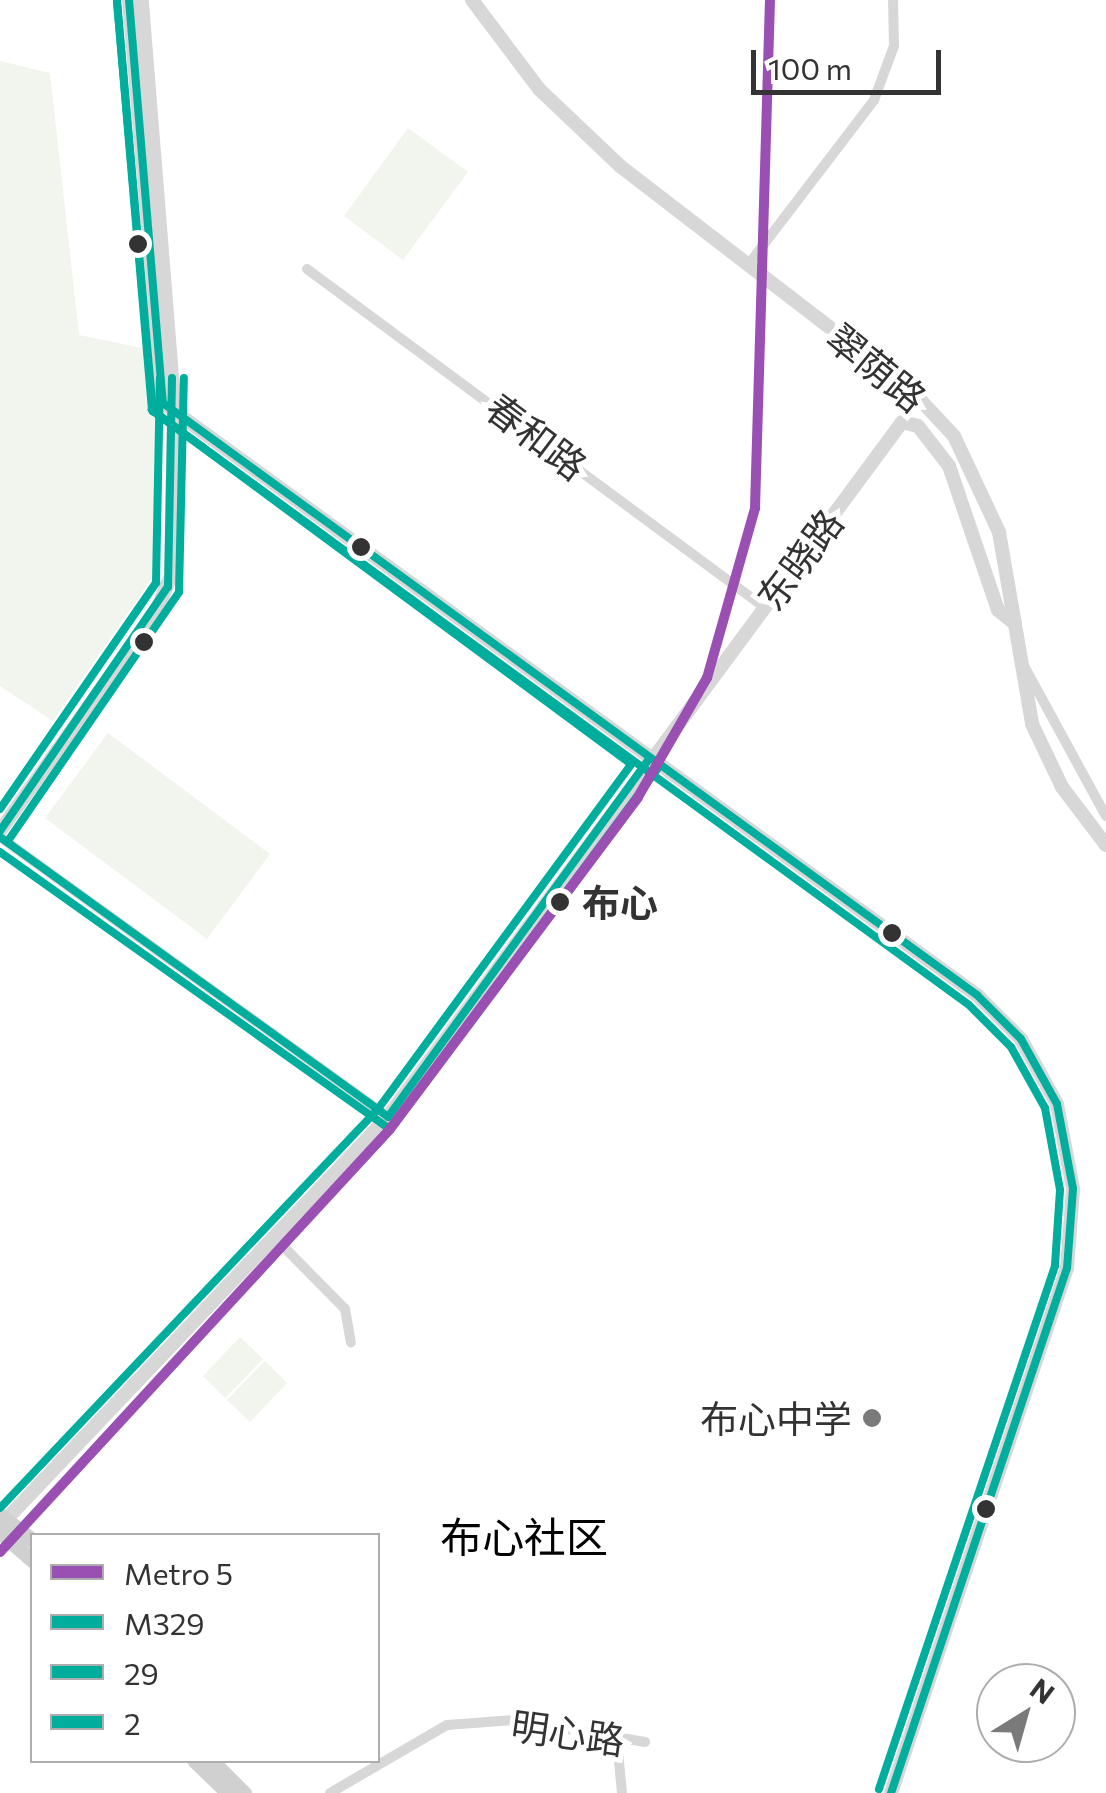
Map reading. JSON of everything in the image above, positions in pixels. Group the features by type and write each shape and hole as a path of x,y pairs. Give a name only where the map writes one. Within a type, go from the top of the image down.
{"main road":[{"path":"2,1523 30,1539"},
{"path":"2,1523 30,1558"},
{"path":"197,1763 228,1793"},
{"path":"214,1763 244,1793"}],"street":[{"path":"129,0 160,385 173,411 648,761 992,1007 1039,1067 1067,1137 1067,1268 891,1793"},
{"path":"142,0 173,411 168,587 0,834 388,1116"},
{"name":"翠荫路","path":"472,0 570,120 748,265 912,391 954,436 999,532 1018,655 1044,756 1106,845"},
{"path":"748,265 874,100 894,46 893,0"},
{"name":"春和路","path":"308,269 764,607"},
{"name":"东晓路","path":"2,1523 388,1116 648,761 907,421 949,466 998,610 1015,624"},
{"path":"1018,655 1106,816"},
{"path":"272,1236 344,1309 352,1342"},
{"name":"明心路","path":"330,1793 446,1725 514,1720 616,1741 646,1742"},
{"path":"616,1741 622,1793"}],"shaded area":[{"path":"0,61 50,73 79,335 147,349 164,428 154,575 53,721 0,686"},
{"path":"408,128 468,172 403,260 344,216"},
{"path":"108,733 270,854 207,939 45,818"},
{"path":"240,1337 263,1359 225,1398 203,1376"},
{"path":"265,1361 287,1383 250,1422 227,1400"}],"metro line":[{"name":"5","path":"0,1552 390,1129 638,797 707,678 755,508 770,0"}],"transit line":[{"name":"M329","path":"129,0 163,403 977,995 1021,1039 1057,1104 1073,1189 1067,1268 891,1793"},
{"name":"29","path":"117,1 153,411 969,1005 1011,1047 1045,1108 1060,1190 1055,1266 879,1789"},
{"name":"2","path":"0,1508 378,1109 631,764 152,410 117,1"},
{"name":"2","path":"0,809 156,583 160,378"},
{"name":"M329","path":"0,831 168,587 172,378"},
{"name":"29","path":"10,838 179,592 184,378"},
{"name":"M329","path":"0,837 388,1117 648,761"},
{"name":"29","path":"0,852 390,1129 658,768"}],"place":[{"name":"布心","path":"560,902"},
{"name":"布心中学","path":"872,1418"}],"district":[{"name":"布心社区","path":"524,1536"}]}
